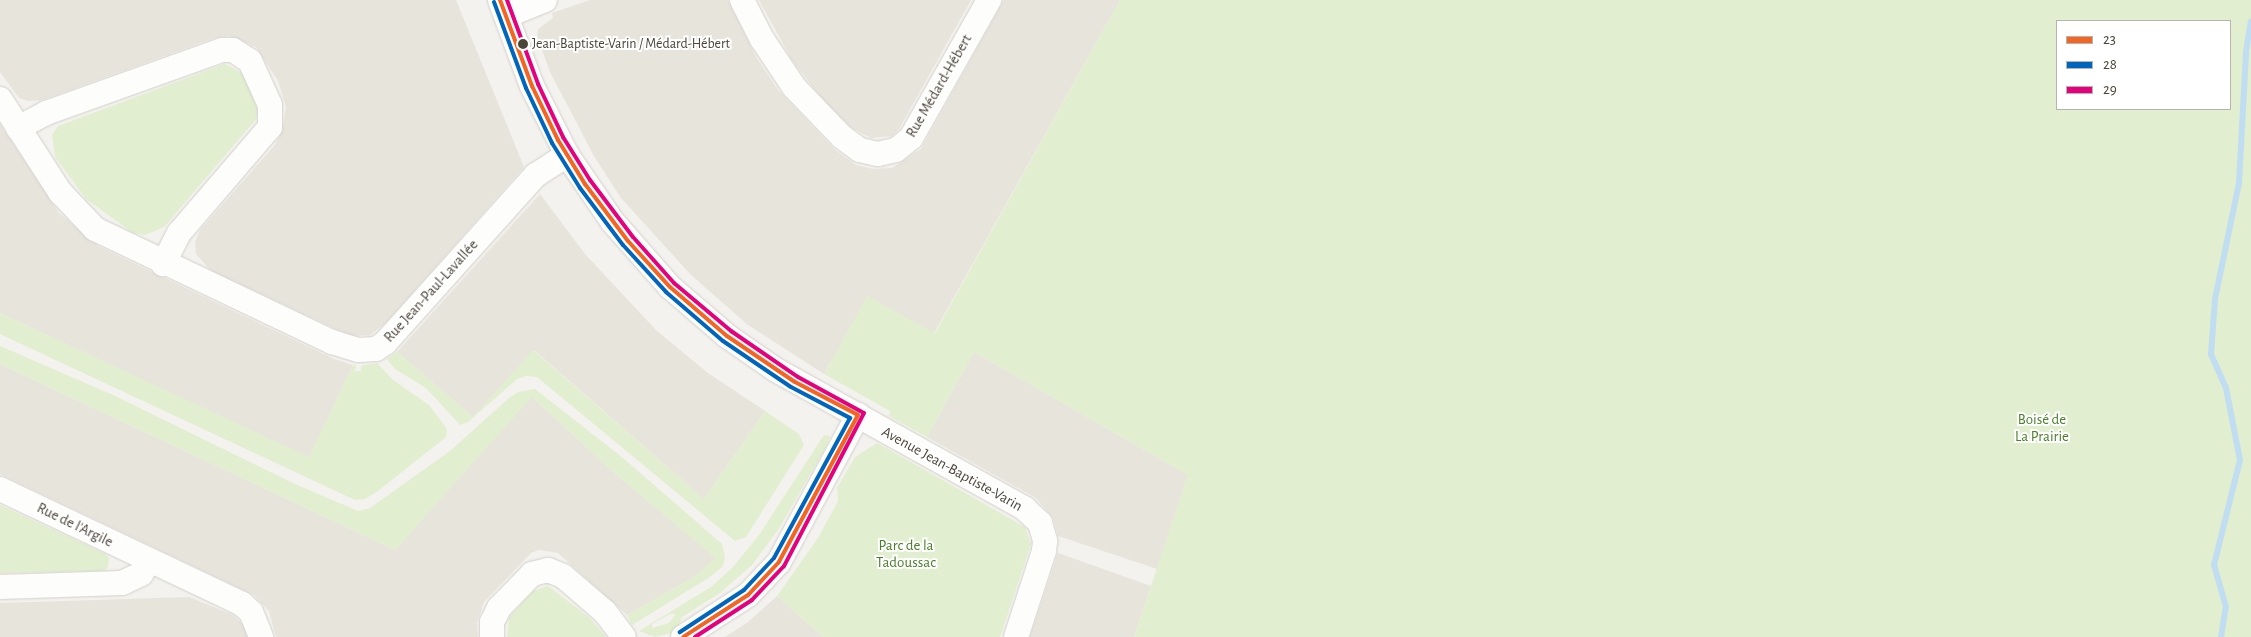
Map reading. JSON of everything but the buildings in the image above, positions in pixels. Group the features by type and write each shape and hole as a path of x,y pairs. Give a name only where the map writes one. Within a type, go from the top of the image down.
{"street":[{"path":"503,8 546,0"},
{"name":"Rue Médard-Hébert","path":"742,0 762,39 794,87 842,137 860,150 878,154 896,150 911,138 988,0"},
{"name":"Avenue Jean-Baptiste-Varin","path":"503,8 532,86 567,155 628,242 691,306 768,365 1024,508 1040,523 1045,540 1044,551 1016,637"},
{"path":"18,128 46,113 222,50 233,50 250,61 270,105 270,127 179,233 163,264"},
{"name":"Rue Jean-Paul-Lavallée","path":"0,99 60,192 81,217 108,236 163,264 345,348 376,349 397,331 536,175 567,155"},
{"path":"684,637 748,595 779,562 858,415"},
{"name":"Rue de l'Argile","path":"0,489 242,604 252,612 261,637"},
{"path":"0,587 122,583 141,574 149,561"},
{"path":"492,637 492,622 499,608 532,574 548,570 563,576 605,612 624,637"}],"shaded area":[{"path":"0,0 456,0 524,167 386,323 370,335 351,336 210,270 196,254 195,242 200,230 275,145 282,131 286,107 278,81 256,47 229,36 214,38 42,100 28,101 19,98 0,72"},
{"path":"590,0 728,0 756,57 778,90 835,150 856,165 873,169 892,168 921,149 1004,0 1120,0 934,333 830,362 824,374 748,325 691,275 621,198 594,156 550,72 537,36 538,29 553,18 552,13"},
{"path":"759,0 971,0 899,129 892,136 871,138 852,128 822,99 792,60"},
{"path":"0,124 59,213 98,246 334,359 353,365 309,458 0,313"},
{"path":"540,194 585,254 657,331 708,373 765,411 704,499 534,350 473,417 397,352"},
{"path":"974,352 1188,475 1157,569 1058,536 1053,518 1036,498 927,437"},
{"path":"0,364 395,550 531,396 612,471 716,558 694,577 627,615 558,553 539,550 531,553 484,602 477,623 478,637 276,637 269,611 254,595 0,474"},
{"path":"1058,553 1151,586 1134,637 1030,637"},
{"path":"777,596 823,637 725,637 748,622"},
{"path":"189,597 233,615 245,626 248,637 0,637 0,603"}],"green space":[{"name":"Boisé de La Prairie","path":"1120,0 2251,0 2251,637 1134,637 1188,475 974,352 927,437 889,416 890,411 824,374 867,296 935,333"},
{"path":"225,64 244,74 257,108 257,118 164,227 145,235 133,233 86,199 55,157 52,135 58,126"},
{"path":"0,313 309,457 353,365 356,366 355,371 361,371 361,366 377,363 393,380 429,405 447,429 446,437 378,491 365,499 355,500 0,334"},
{"path":"0,346 113,395 295,484 358,511 370,508 450,451 509,398 518,392 535,389 623,458 722,544 725,557 723,566 710,577 632,625 627,615 694,577 715,558 612,471 532,397 395,550 0,364"},
{"path":"533,350 704,499 765,411 799,434 804,445 746,537 735,541 537,377 526,376 517,379 468,422 460,425 426,388 395,369 387,359 397,352 473,417"},
{"path":"824,435 830,436 826,447 778,530 752,565 720,593 682,617 677,629 671,633 655,637 639,631 711,587 733,567 759,535","holes":["670,614 676,614 669,623 652,628 652,624"]},
{"name":"Parc de la Tadoussac","path":"877,443 1025,527 1031,544 1000,637 823,637 777,596 818,538 838,501 837,488 855,457"},
{"path":"0,505 105,554 109,558 108,567 104,571 0,573"},
{"path":"548,586 590,618 606,637 507,637 509,618 533,591"}],"waterway":[{"path":"2221,637 2226,607 2214,565 2240,460 2226,388 2211,354 2215,299 2239,183 2246,52 2251,21"}],"transit line":[{"name":"23","path":"500,0 532,86 558,140 585,184 628,241 670,287 727,336 795,382 858,415 779,562 748,595 683,637"},
{"name":"29","path":"507,0 538,84 563,137 590,180 633,237 674,283 731,331 798,377 864,413 784,566 752,600 695,637"},
{"name":"28","path":"494,2 526,88 552,143 580,188 623,245 666,292 723,341 791,387 850,418 774,558 744,590 680,632"}],"place":[{"name":"Jean-Baptiste-Varin / Médard-Hébert","path":"523,44"}]}
